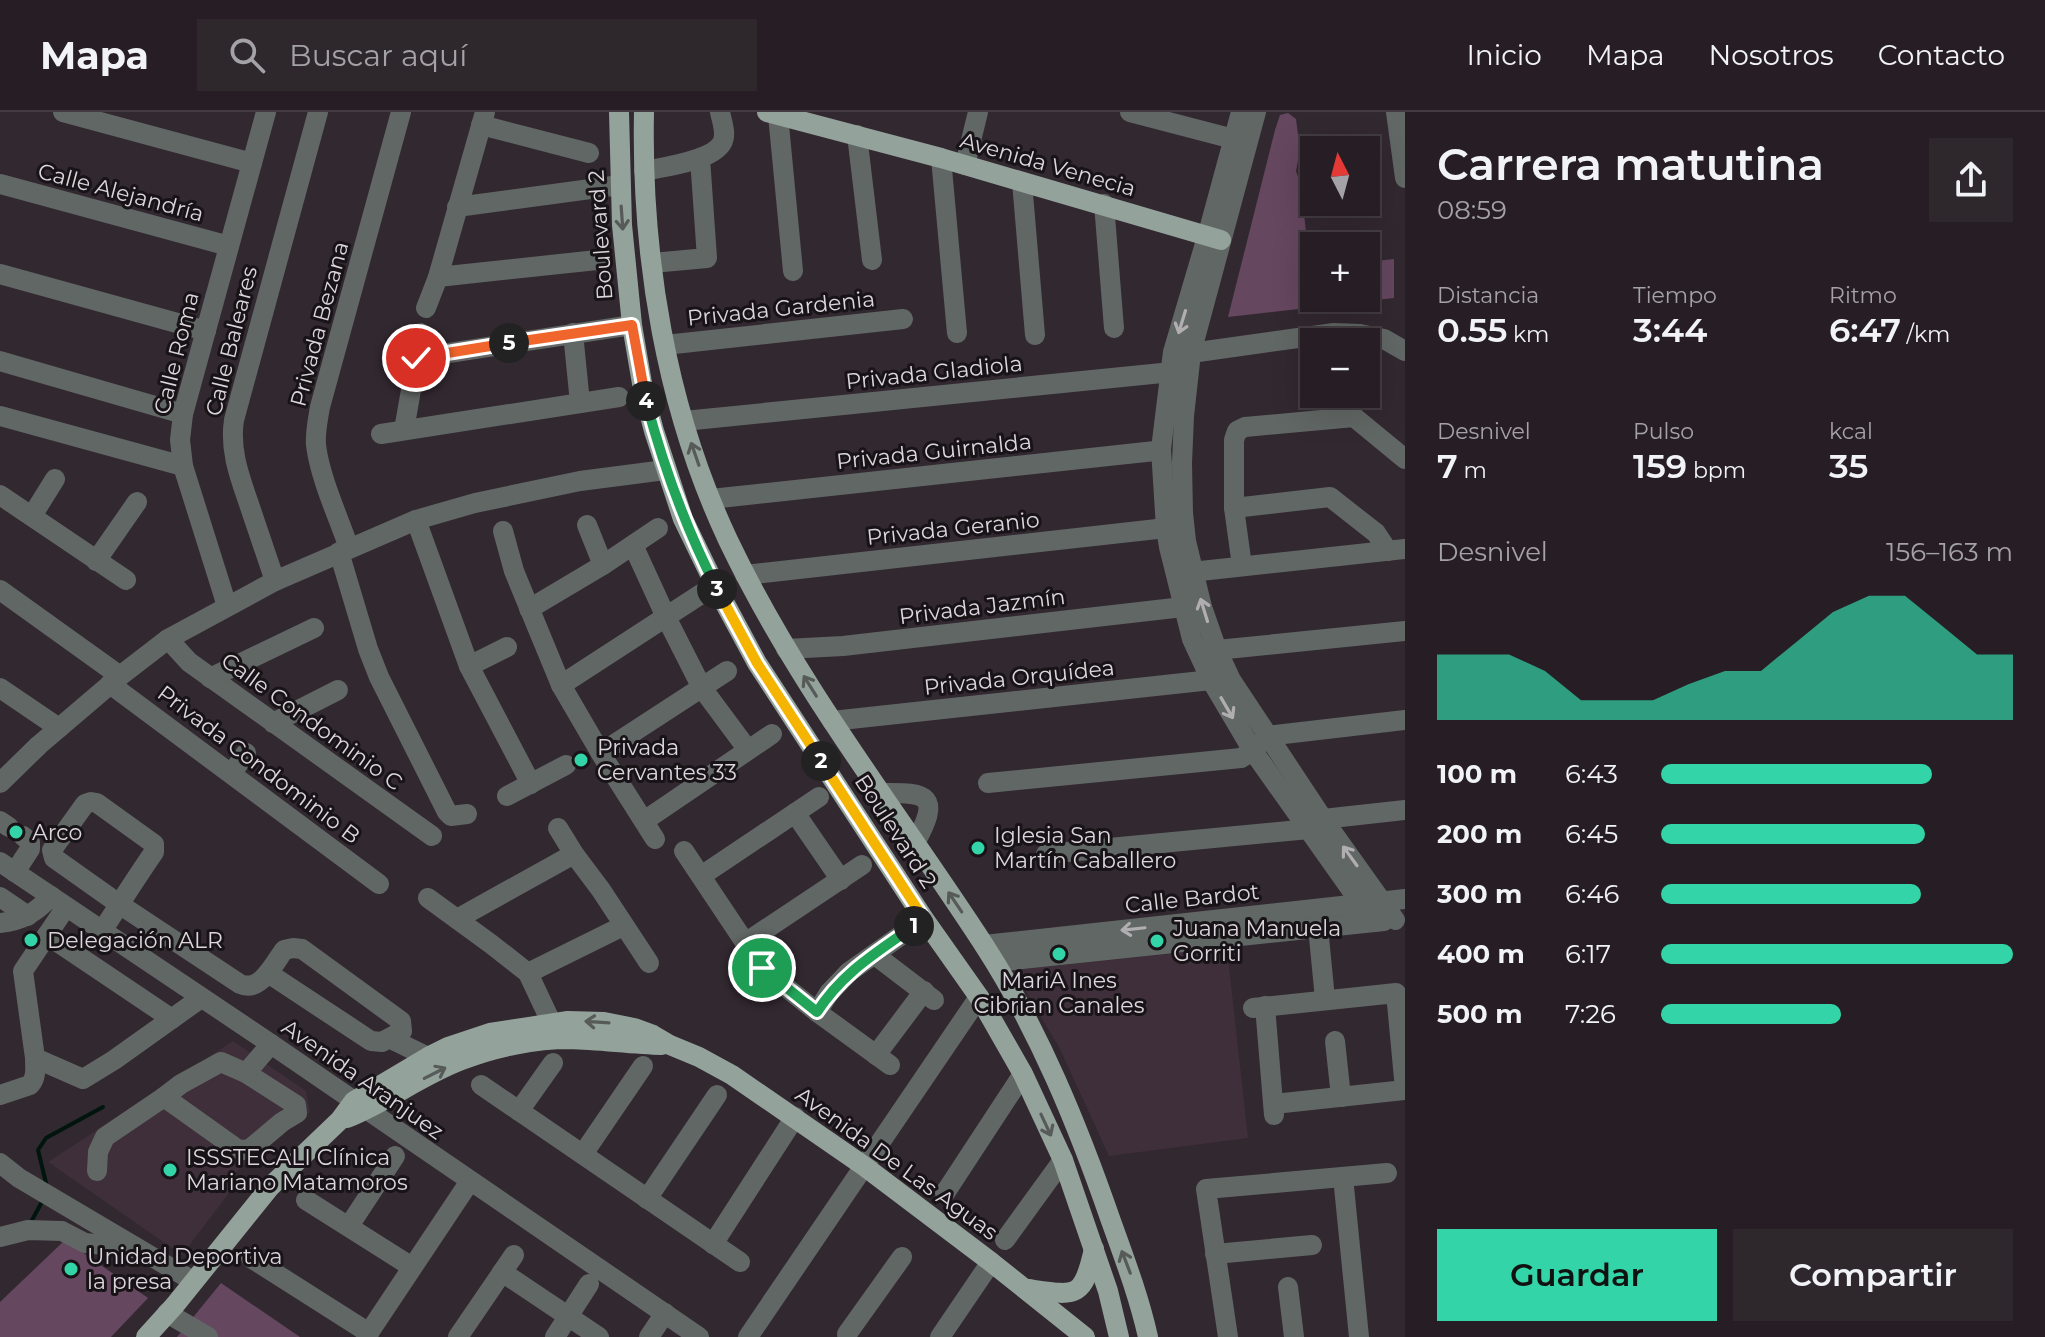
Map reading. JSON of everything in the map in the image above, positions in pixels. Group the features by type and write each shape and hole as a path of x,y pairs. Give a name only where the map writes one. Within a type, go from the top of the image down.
{"main road":[{"name":"Boulevard 2","path":"619,112 620,185 632,325 643,389 665,470 683,519 757,663 924,919 979,997 1023,1074 1063,1160 1108,1291 1119,1337"},
{"name":"Boulevard 2","path":"644,112 644,171 652,263 665,345 684,421 711,499 745,575 786,649 989,954 1031,1027 1089,1160 1134,1284 1148,1337"},
{"name":"Avenida Venecia","path":"772,113 1104,204 1214,238"},
{"name":"Avenida De Las Aguas","path":"146,1337 270,1187 340,1120 428,1057 490,1033 551,1022 604,1022 653,1035 732,1075 864,1166 1085,1337"},
{"name":"Avenida De Las Aguas","path":"360,1106 462,1060 529,1043 567,1039 670,1045"},
{"path":"1026,1289 1056,1293 1075,1291 1088,1277 1094,1249"}],"street":[{"path":"63,112 252,163"},
{"name":"Calle Roma","path":"227,606 183,466 180,440 183,414 266,112"},
{"name":"Calle Baleares","path":"275,581 239,476 232,436 318,112"},
{"name":"Privada Bezana","path":"401,112 320,407 316,444 368,649 447,812 451,816 467,814"},
{"path":"644,171 714,152 723,139 720,112"},
{"path":"965,165 978,112"},
{"path":"1130,112 1152,115 1241,141"},
{"path":"1241,112 1241,141"},
{"path":"1256,112 1241,141 1181,362 1161,449 1166,528 1260,743"},
{"path":"1396,112 1405,178"},
{"path":"772,113 793,271"},
{"path":"426,308 438,277 483,119 589,153"},
{"path":"857,135 872,260"},
{"path":"652,263 707,258 700,158"},
{"path":"941,158 957,333"},
{"path":"1022,182 1035,335"},
{"name":"Calle Alejandría","path":"0,184 229,246"},
{"path":"457,207 620,185"},
{"path":"1104,204 1114,328"},
{"path":"438,277 597,260"},
{"path":"0,274 206,331"},
{"name":"Privada Gardenia","path":"665,345 903,319"},
{"path":"416,358 632,325"},
{"path":"404,430 421,333"},
{"path":"573,333 580,403"},
{"name":"Privada Gladiola","path":"684,421 1181,362 1334,333 1384,339 1405,351"},
{"path":"0,361 183,414"},
{"path":"1181,362 1184,416 1182,488 1186,541 1183,607 1192,639 1211,680 1260,743 1316,824 1374,922"},
{"path":"381,434 619,397"},
{"path":"0,416 183,466"},
{"path":"1242,566 1234,508 1234,440 1237,431 1245,427 1354,417 1405,459"},
{"name":"Privada Guirnalda","path":"711,499 1161,449"},
{"path":"0,783 115,680 168,639 275,581 416,520 475,503 580,481 665,470"},
{"path":"32,516 55,479"},
{"path":"0,495 126,580"},
{"path":"1234,508 1330,497 1397,550"},
{"path":"96,561 137,502"},
{"path":"416,520 469,666 531,784"},
{"path":"587,525 603,565"},
{"path":"529,609 658,528"},
{"name":"Privada Geranio","path":"745,575 1166,528"},
{"path":"503,531 514,571 561,685 655,839"},
{"path":"633,545 702,688 748,750"},
{"path":"1184,573 1397,550"},
{"path":"561,685 715,585"},
{"name":"Privada Condominio B","path":"0,590 379,884"},
{"name":"Privada Jazmín","path":"786,649 843,646 1183,607"},
{"path":"210,678 314,628"},
{"path":"1217,650 1405,631"},
{"name":"Calle Condominio C","path":"168,639 189,662 210,678 432,836"},
{"path":"469,666 507,647"},
{"path":"601,753 727,671"},
{"name":"Privada Orquídea","path":"832,721 1211,680"},
{"path":"0,688 59,728"},
{"path":"273,723 338,690"},
{"path":"988,783 1241,758 1260,743 1405,720"},
{"path":"644,821 772,734"},
{"path":"232,773 246,753"},
{"path":"507,796 566,765"},
{"path":"881,793 916,794 927,802 926,822 915,843"},
{"path":"701,876 819,797"},
{"path":"102,931 119,904 154,852 154,844 97,803 91,802 85,804 52,850 54,858 119,904 246,987 253,986 268,973 284,950 302,949 401,1021 402,1031 382,1042 371,1041 268,973"},
{"path":"1046,854 1316,824 1405,810"},
{"path":"795,813 841,880"},
{"path":"1316,824 1400,919"},
{"path":"8,867 30,849 30,842 10,828"},
{"path":"558,828 649,963"},
{"path":"684,851 762,968 883,1060 929,996 875,955"},
{"path":"457,919 574,854"},
{"path":"745,943 862,865"},
{"name":"Avenida Aranjuez","path":"8,867 699,1337"},
{"path":"0,897 28,916"},
{"path":"428,898 528,973 551,1022"},
{"name":"Calle Bardot","path":"989,954 1405,899"},
{"path":"0,923 14,922 42,906 59,902"},
{"path":"0,1095 30,1085 35,1075 23,971 47,935 59,902"},
{"path":"817,1012 829,993 849,972 924,919"},
{"name":"Calle Bardot","path":"989,954 1400,919"},
{"path":"528,973 623,926"},
{"path":"1318,927 1325,999"},
{"path":"47,935 172,1019"},
{"path":"1396,993 1405,1089 1274,1110 1259,1007 1325,999 1396,993"},
{"path":"748,1337 979,997"},
{"path":"35,1058 83,1079 201,998"},
{"path":"391,1039 428,1057"},
{"path":"1335,1041 1341,1097"},
{"path":"253,1078 277,1049"},
{"path":"97,1171 98,1152 105,1137 181,1084 217,1063 225,1063 253,1078 298,1109 259,1143 243,1150 237,1149 164,1097"},
{"path":"519,1111 553,1063"},
{"path":"583,1154 643,1066"},
{"path":"945,1193 1023,1074"},
{"path":"481,1085 740,1262"},
{"path":"647,1199 717,1095"},
{"path":"713,1244 795,1117"},
{"path":"349,1226 395,1156"},
{"path":"1005,1240 1063,1160"},
{"path":"0,1163 19,1178 193,1281"},
{"path":"1228,1337 1206,1189 1387,1173"},
{"path":"1343,1177 1359,1337"},
{"path":"251,1258 368,1335 470,1181"},
{"path":"306,1200 412,1267"},
{"path":"0,1237 28,1230 62,1231 85,1243 141,1250"},
{"path":"1215,1254 1312,1245"},
{"path":"844,1332 902,1257"},
{"path":"940,1337 991,1262"},
{"path":"458,1337 508,1263 569,1317 599,1337"},
{"path":"555,1337 589,1284"},
{"path":"1288,1287 1294,1337"},
{"path":"167,1313 208,1337"},
{"path":"649,1337 665,1313"}],"shaded area":[{"path":"1288,113 1296,119 1300,150 1296,171 1300,183 1300,216 1304,216 1306,232 1300,232 1300,309 1228,317 1275,130 1280,115"},
{"path":"1394,259 1394,298 1380,300 1380,260"},
{"path":"1227,948 1248,1138 1109,1156 1060,1049 1013,970"},
{"path":"233,1041 306,1091 310,1112 236,1172 235,1185 182,1255 48,1162"},
{"name":"Unidad Deportiva la presa","path":"65,1240 148,1298 111,1337 0,1337 0,1302"},
{"path":"221,1283 300,1337 177,1337"}],"waterway":[{"path":"47,1187 38,1150 46,1138 103,1107"},
{"path":"31,1222 44,1198"}],"place":[{"name":"Privada Cervantes 33","path":"581,760"},
{"name":"Arco","path":"16,832"},
{"name":"Iglesia San Martín Caballero","path":"978,848"},
{"name":"Delegación ALR","path":"31,940"},
{"name":"Juana Manuela Gorriti","path":"1157,941"},
{"name":"MariA Ines Cibrian Canales","path":"1059,954"},
{"name":"ISSSTECALI Clínica Mariano Matamoros","path":"170,1170"},
{"name":"Unidad Deportiva la presa","path":"71,1269"}],"route":[{"path":"416,358 632,325 643,389 665,470 683,519 715,585 757,663 924,919 849,972 829,993 817,1012 762,968"}]}
